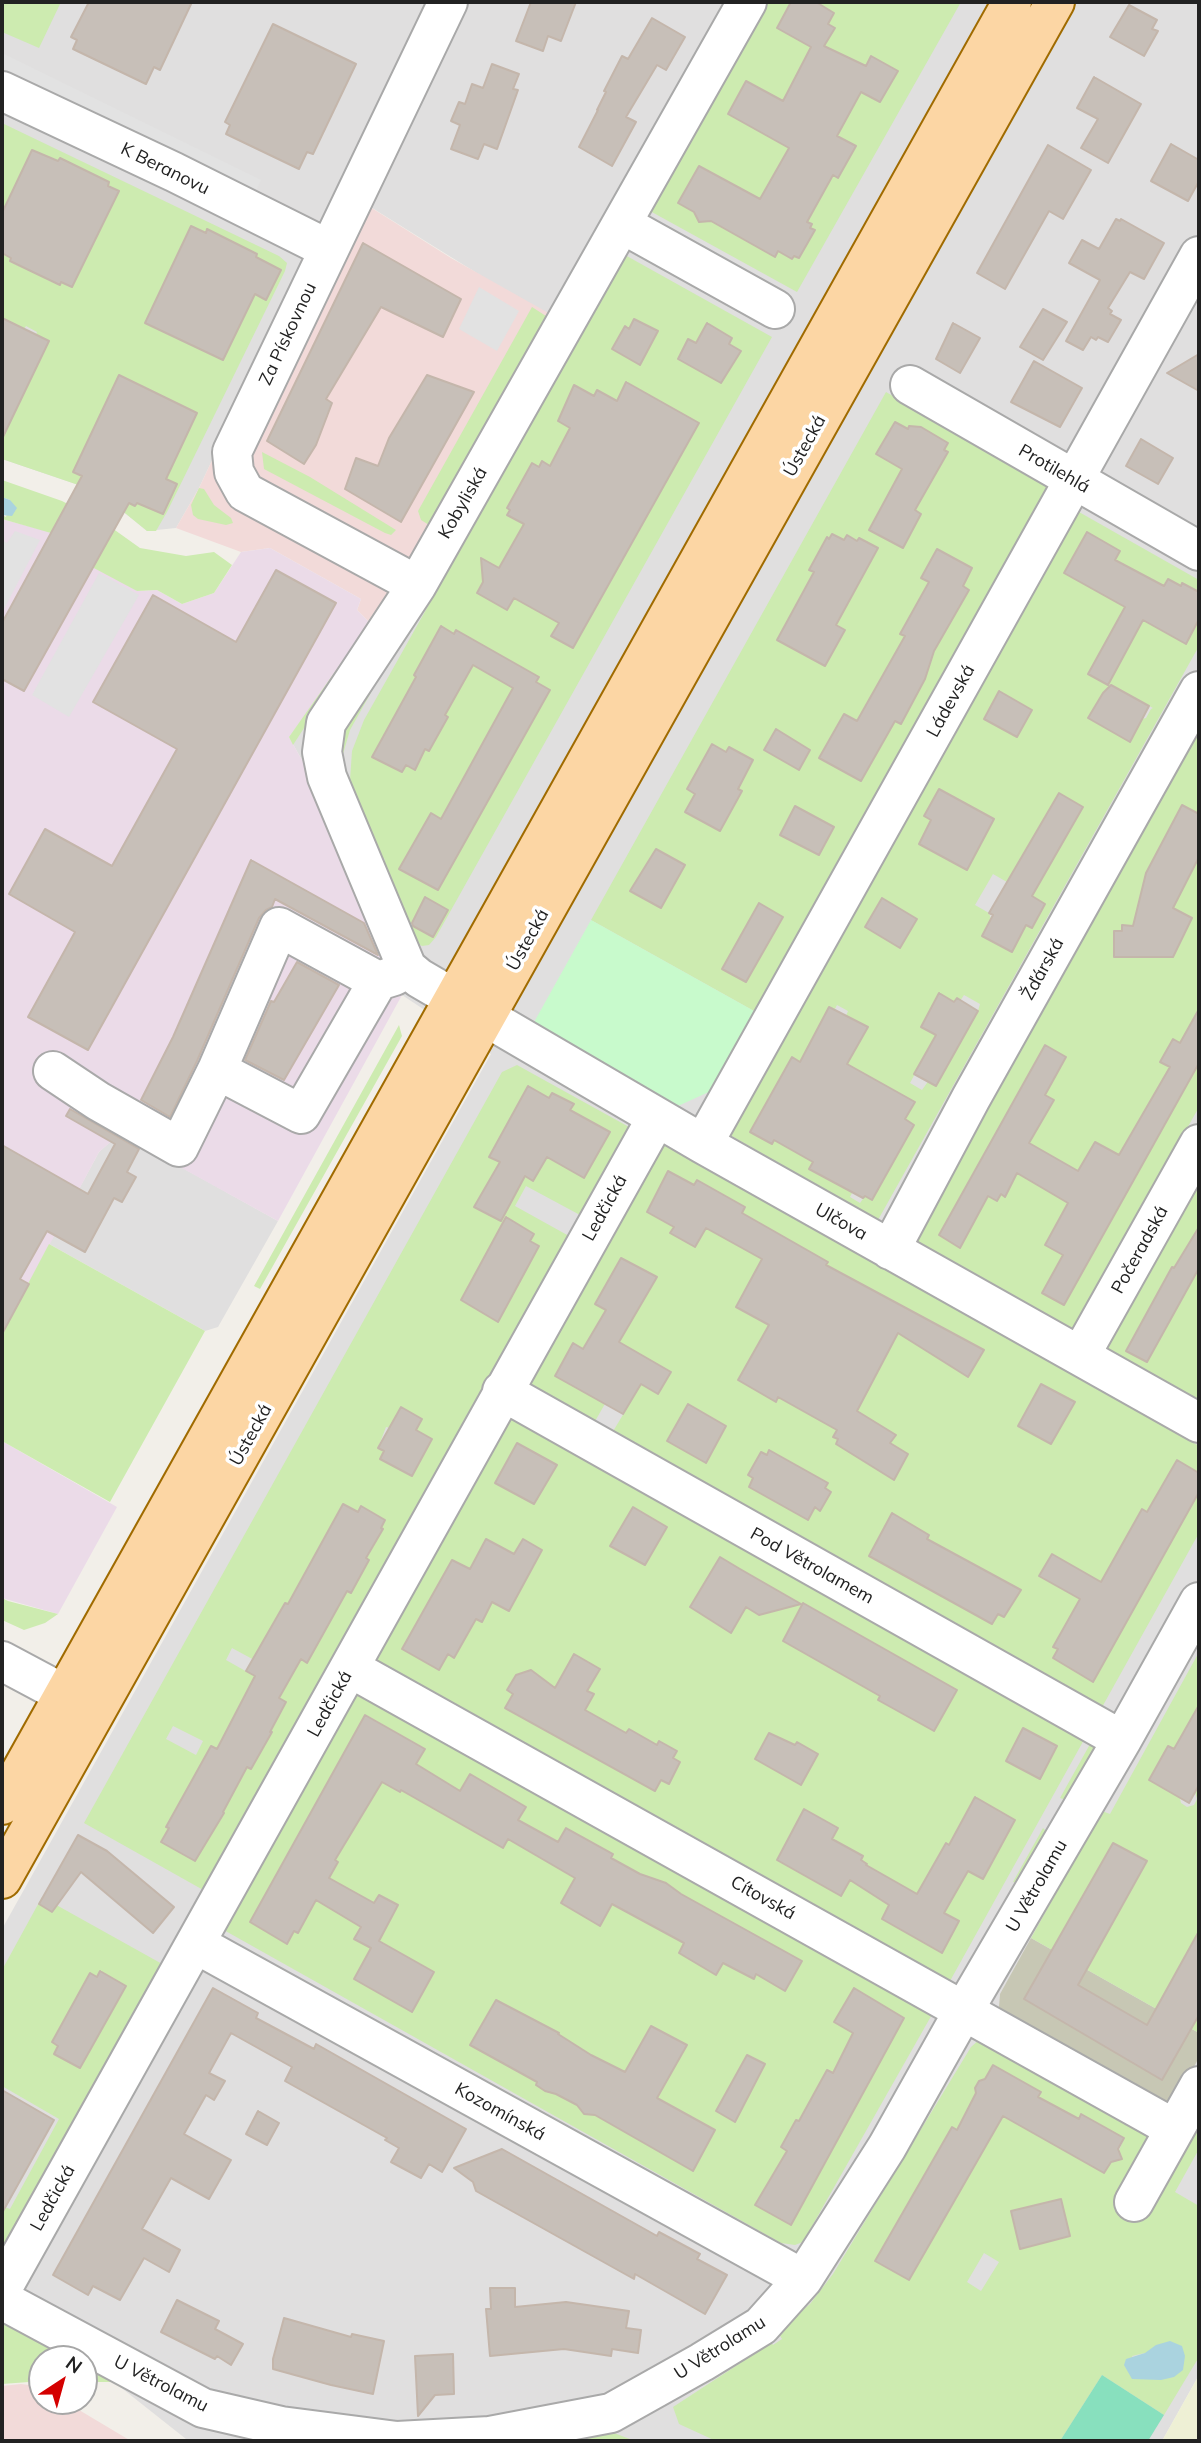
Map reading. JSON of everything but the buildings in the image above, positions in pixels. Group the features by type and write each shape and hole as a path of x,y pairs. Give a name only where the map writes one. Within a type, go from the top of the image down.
{"main road":[{"name":"Ústecká","path":"2,1879 81,1703 452,998 1012,2"},
{"name":"Ústecká","path":"2,1805 81,1703 485,1017 1055,2"}],"street":[{"name":"Za Pískovnou","path":"416,585 245,492 234,472 232,452 448,2"},
{"name":"Kobyliská","path":"393,975 327,776 322,752 326,723 416,585 747,2"},
{"name":"K Beranovu","path":"2,91 174,172 328,249"},
{"path":"622,224 775,309"},
{"name":"Ládevská","path":"703,1144 1199,256"},
{"name":"Protilehlá","path":"910,385 1199,551"},
{"name":"Žďárská","path":"890,1250 978,1086 1199,691"},
{"path":"53,1071 179,1147 279,928 452,998"},
{"path":"216,1070 301,1114 393,975"},
{"name":"Ulčova","path":"452,998 703,1144 1199,1423"},
{"name":"Ledčická","path":"2,2289 657,1117"},
{"name":"Počeradská","path":"1080,1356 1199,1144"},
{"name":"Pod Větrolamem","path":"502,1391 1122,1740"},
{"name":"U Větrolamu","path":"2,2300 203,2408 281,2426 397,2441 490,2436 611,2413 761,2326 803,2279 887,2147 1199,1602"},
{"path":"2,1661 81,1703"},
{"name":"Cítovská","path":"350,1668 1175,2129"},
{"name":"Kozomínská","path":"196,1944 803,2279"},
{"path":"1134,2203 1199,2086"}],"shaded area":[{"path":"2,2 1199,2 1199,2375 1162,2441 194,2441 186,2439 114,2382 98,2373 98,2345 48,2345 2,2319 2,1929 491,1054 402,995 318,789 289,737 351,657 368,621 434,528 549,318 340,188 199,488 176,528 147,531 99,492 2,459"},
{"path":"2,53 261,180 252,200 2,79"},
{"path":"340,188 451,258 552,315 434,528 368,621 357,610 361,599 270,548 241,552 176,528 199,488"},
{"path":"479,287 519,311 497,351 459,329"},
{"path":"62,512 109,539 99,557 137,591 157,590 182,604 214,593 241,552 270,548 361,599 357,610 368,621 350,657 289,737 318,789 402,995 278,1221 120,1134 99,1152 2,1334 2,519 50,532"},
{"path":"15,531 40,540 2,613 2,540 7,543"},
{"path":"99,573 139,595 69,717 32,695"},
{"path":"120,1133 278,1221 218,1327 205,1331 49,1244 99,1152"},
{"path":"2,1441 117,1507 58,1614 2,1598"},
{"path":"1031,1938 1199,2033 1199,2057 1180,2095 1169,2103 1156,2102 1006,2016 999,2007 1000,1994"},
{"path":"1199,2375 1199,2441 1162,2441"},
{"path":"28,2385 28,2415 87,2415 131,2441 2,2441 2,2386"}],"green space":[{"path":"2,2 61,2 39,48 2,32"},
{"path":"767,2 961,2 797,292 650,211"},
{"path":"2,123 279,256 287,263 156,531 147,531 99,492 2,459 2,438 37,332 2,318 2,253 11,258 10,262 21,267 23,264 49,276 48,280 59,285 61,282 72,287 118,191 108,186 109,182 60,158 58,161 32,150 18,180 29,186 13,220 2,215","holes":["191,226 206,233 207,230 244,251 246,248 257,253 256,257 281,270 266,300 255,294 223,360 145,322","119,375 197,413 166,479 177,485 163,514 137,503 135,506 73,471"]},
{"path":"625,255 772,337 436,937 429,945 422,946 415,942 383,863 384,858 381,859 354,795 350,780 352,751 364,720","holes":["431,814 458,829 400,869","425,898 448,910 432,937 411,925"]},
{"path":"532,307 549,318 434,528 421,520 418,511"},
{"path":"886,392 1049,487 754,1011 591,920"},
{"path":"262,452 310,477 396,530 391,535 385,533 264,469"},
{"path":"2,480 62,501 105,523 140,548 186,556 214,552 232,565 214,593 182,604 157,590 137,591 92,567 109,539 62,513 51,533 2,519 2,515 6,517 10,500 2,497"},
{"path":"199,488 204,489 214,505 231,518 233,523 226,525 198,519 193,515 191,505"},
{"path":"1079,512 1199,580 1199,592 1183,583 1181,586 1167,579 1156,599 1186,643 1199,619 1199,646 878,1220 730,1135","holes":["1087,533 1115,560 1127,567 1111,595","1111,685 1153,708 1146,718 1142,719 1130,742 1092,719 1091,713 1096,705 1102,704","999,692 1032,710 1017,737 984,719","940,789 993,819 979,832 959,866 919,844 931,820 924,816","1059,794 1083,807 1052,860","993,874 1045,904 1032,928 1026,925 1012,952 982,936 991,919 989,913 975,905","882,898 917,919 900,948 865,927","939,994 954,1002 960,1001 964,995 980,1004 978,1011 922,1090 910,1083 936,1035 921,1026","837,1005 848,1011 846,1016 868,1027 856,1048 818,1029 829,1007 835,1009","793,1058 821,1074 771,1144 751,1132","893,1113 914,1125 872,1200 865,1196 860,1203 850,1197"]},
{"path":"346,656 350,657 293,745 289,737"},
{"path":"361,688 373,689 350,730 343,754 338,752 339,738"},
{"path":"1199,728 1199,1107 1071,1335 910,1245"},
{"path":"591,920 754,1011 711,1091 678,1106 533,1024"},
{"path":"399,1025 402,1036 260,1289 254,1286"},
{"path":"517,1065 629,1127 580,1215 526,1186 515,1206 569,1236 205,1891 84,1823 502,1072","holes":["529,1087 549,1098 552,1093 573,1104 571,1110 609,1132 547,1157 533,1181 490,1157","475,1207 508,1207 501,1221","502,1225 534,1234 530,1241 539,1246 498,1322 461,1300","401,1408 422,1419 416,1430 431,1439 411,1476 380,1459 384,1451 378,1448 386,1427 390,1428","361,1506 385,1520 367,1558 369,1560 351,1592 345,1589","285,1603 327,1626 307,1663 264,1639","232,1648 256,1661 249,1673 226,1660","251,1683 286,1703 251,1769 216,1750","173,1726 203,1741 196,1755 166,1739","186,1792 224,1814 195,1861 161,1842"]},
{"path":"660,1143 1199,1446 1199,1533 1101,1709 612,1433 624,1413 606,1402 594,1423 525,1386"},
{"path":"1199,1176 1199,1407 1100,1352"},
{"path":"49,1244 205,1331 110,1502 2,1441 2,1333"},
{"path":"508,1415 1085,1738 950,1981 373,1658"},
{"path":"2,1598 58,1614 45,1623 24,1630 2,1620"},
{"path":"1199,1652 1199,1723 1192,1719 1174,1749 1168,1746 1181,1803 1187,1807 1194,1805 1197,1799 1195,1792 1199,1785 1199,1932 1167,1990 1199,2008 1199,2033 1031,1938 1102,1811 1110,1814","holes":["1113,1843 1147,1862 1097,1951 1063,1932"]},
{"path":"357,1688 934,2011 803,2242 795,2245 781,2243 222,1929","holes":["366,1715 424,1748 399,1792 341,1758"]},
{"path":"1094,1737 1100,1745 1066,1800 1060,1798"},
{"path":"1043,1828 1052,1837 1025,1885 1013,1882"},
{"path":"42,1897 164,1965 2,2254 2,2206 10,2209 59,2119 2,2086 2,1970","holes":["100,1972 123,1992 85,2060 54,2054 58,2046 52,2042 90,1974 97,1977"]},
{"path":"980,2039 1199,2115 1199,2149 1175,2192 1199,2206 1199,2357 1164,2415 1102,2375 1060,2441 716,2441 679,2424 673,2407 739,2364 768,2338 773,2345 782,2339 777,2331 810,2304 833,2274 971,2047","holes":["993,2065 1041,2092 1038,2097 1078,2120 1082,2114 1124,2138 1115,2161 1111,2162 1104,2172 1036,2134 976,2093","952,2127 985,2146 876,2261","1061,2199 1069,2237 1020,2248 1011,2212","984,2253 999,2262 981,2291 967,2282","1145,2353 1174,2377 1140,2379 1132,2356"]},
{"path":"2,2319 48,2345 28,2345 28,2382 2,2384"},
{"path":"98,2373 114,2382 98,2382"},
{"path":"1102,2375 1164,2415 1148,2441 1060,2441"},
{"path":"599,2430 614,2433 635,2441 581,2441"}],"water":[{"path":"2,497 10,500 17,508 12,516 2,515"},
{"path":"1170,2341 1182,2346 1185,2356 1183,2370 1174,2377 1161,2380 1132,2379 1124,2365 1126,2359"}]}
